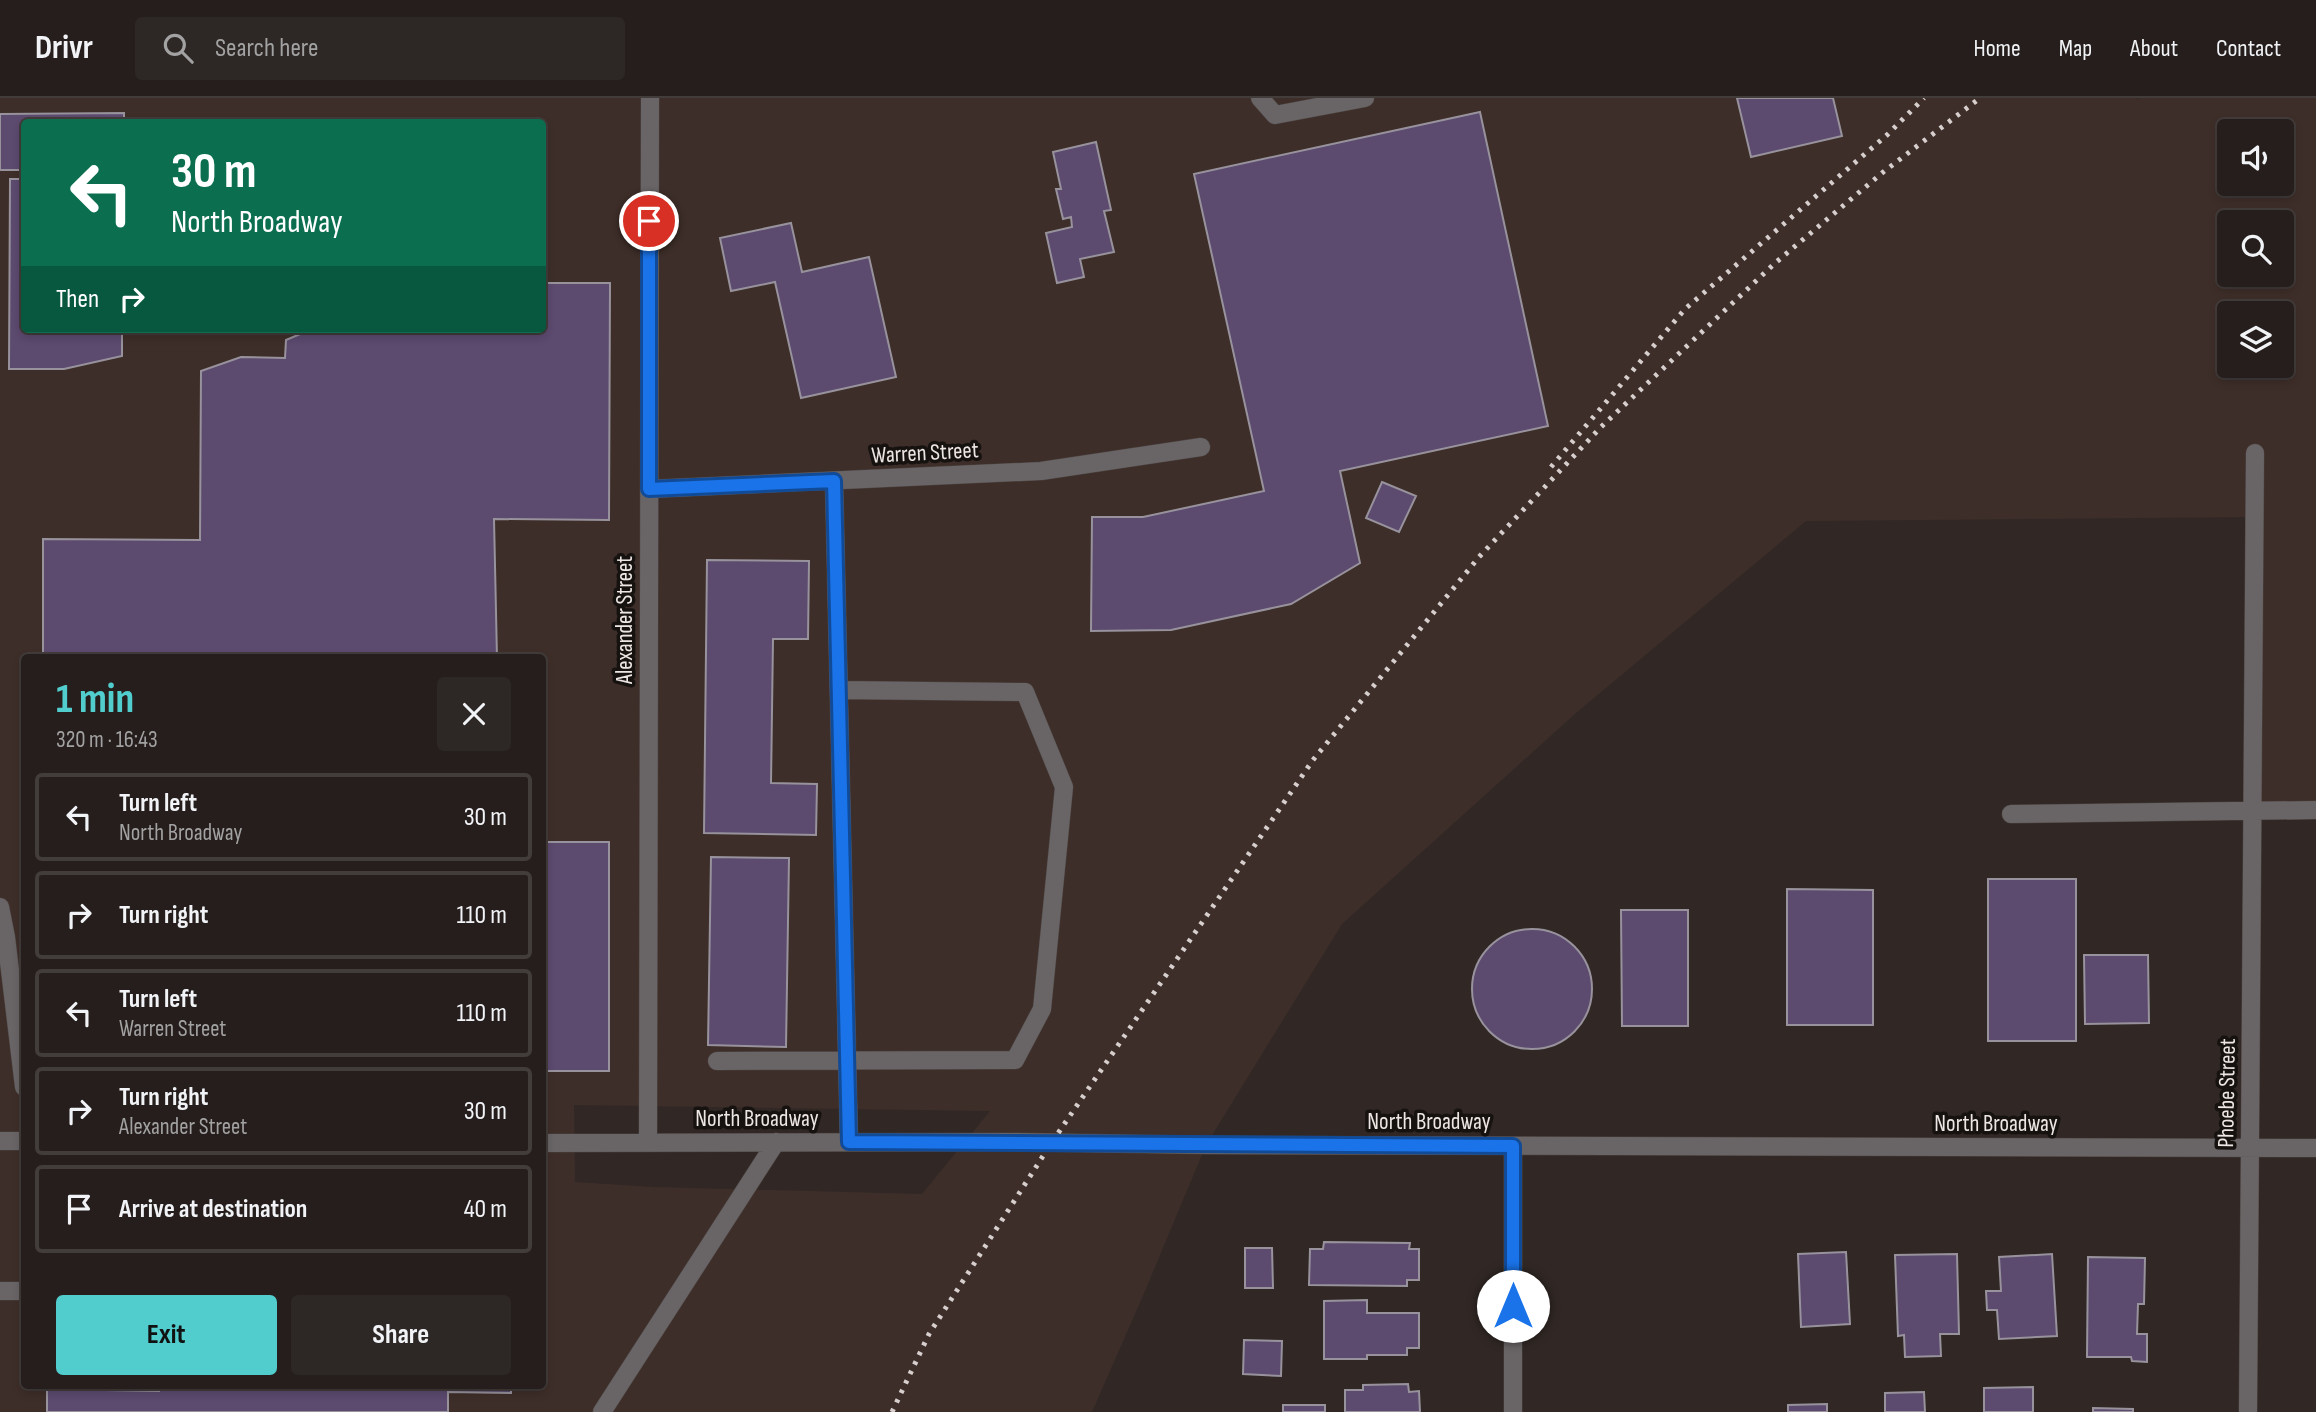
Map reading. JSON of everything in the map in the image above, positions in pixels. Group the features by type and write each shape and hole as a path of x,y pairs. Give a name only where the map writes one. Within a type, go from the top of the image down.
{"street":[{"name":"Alexander Street","path":"648,1143 650,98"},
{"path":"1260,98 1275,116 1365,98"},
{"name":"Warren Street","path":"649,489 1041,471 1201,447"},
{"name":"Phoebe Street","path":"2248,1412 2255,453"},
{"path":"834,481 849,1142"},
{"path":"717,1061 1015,1060 1042,1009 1065,788 1025,692 839,690"},
{"path":"2011,814 2316,810"},
{"path":"0,907 21,1062"},
{"path":"0,1141 21,1141"},
{"path":"602,1412 776,1142"},
{"name":"North Broadway","path":"546,1143 2316,1148"},
{"path":"1513,1146 1513,1412"},
{"path":"0,1291 21,1291"}],"shaded area":[{"path":"0,98 2316,98 2316,810 2252,811 2247,517 1806,521 1576,713 1342,924 1206,1145 1092,1412 0,1412","holes":["574,1105 990,1111 922,1194 652,1187 575,1182"]}],"building":[{"path":"1737,98 1833,98 1842,136 1751,157"},
{"path":"1480,112 1548,426 1340,471 1360,563 1291,604 1171,630 1091,631 1092,517 1143,517 1264,491 1194,174"},
{"path":"124,113 124,119 21,119 21,170 0,170 0,114"},
{"path":"1096,142 1111,210 1104,211 1114,252 1080,259 1084,277 1057,283 1046,233 1072,227 1071,217 1063,219 1056,189 1061,189 1053,152"},
{"path":"10,179 21,179 21,333 122,333 122,356 64,369 9,369"},
{"path":"791,223 802,272 869,257 896,377 801,398 775,282 731,291 720,238"},
{"path":"546,283 610,283 609,520 494,519 497,654 43,654 43,539 200,540 201,371 241,357 285,358 286,340 303,333 546,333"},
{"path":"1382,482 1416,496 1399,532 1366,518"},
{"path":"707,560 809,561 808,639 773,639 771,783 817,784 816,835 704,833"},
{"path":"546,842 609,842 609,1071 546,1071"},
{"path":"711,857 789,858 786,1047 708,1045"},
{"path":"1988,879 2076,879 2076,1041 1988,1041"},
{"path":"1787,889 1873,890 1873,1025 1787,1025"},
{"path":"1621,910 1688,910 1688,1026 1622,1026"},
{"path":"1532,929 1555,933 1575,946 1588,966 1592,989 1588,1012 1575,1032 1555,1045 1532,1049 1509,1045 1489,1032 1476,1012 1472,989 1476,966 1489,946 1509,933"},
{"path":"2084,955 2148,955 2149,1023 2085,1024"},
{"path":"1324,1242 1410,1243 1409,1249 1419,1249 1419,1280 1407,1280 1407,1286 1309,1285 1310,1249 1323,1249"},
{"path":"1245,1248 1272,1248 1273,1288 1245,1288"},
{"path":"1846,1252 1850,1324 1801,1327 1798,1254"},
{"path":"1957,1254 1959,1334 1940,1334 1941,1356 1905,1357 1904,1335 1898,1336 1895,1255"},
{"path":"2052,1254 2057,1336 1999,1339 1997,1310 1987,1310 1986,1291 2001,1291 1999,1257"},
{"path":"2088,1257 2145,1258 2144,1304 2138,1304 2137,1334 2147,1334 2147,1362 2132,1361 2131,1357 2087,1357"},
{"path":"1367,1300 1367,1313 1419,1313 1419,1348 1407,1348 1407,1355 1324,1359 1324,1301"},
{"path":"1244,1340 1282,1341 1281,1376 1243,1374"},
{"path":"1408,1384 1409,1392 1419,1391 1420,1412 1345,1412 1345,1390 1363,1390 1363,1385"},
{"path":"2033,1387 2033,1412 1984,1412 1984,1388"},
{"path":"47,1389 511,1389 511,1393 448,1392 448,1412 47,1412"},
{"path":"1924,1392 1925,1412 1885,1412 1885,1393"},
{"path":"1827,1404 1827,1412 1788,1412 1788,1405"},
{"path":"1283,1405 1325,1405 1325,1412 1283,1412"},
{"path":"2093,1408 2133,1409 2133,1412 2093,1412"}],"railway":[{"path":"1551,467 1685,309 1887,135 1924,98"},
{"path":"892,1412 929,1334 1052,1142 1313,760 1479,557 1601,427 1774,264 1882,173 1980,98"}],"route":[{"path":"649,221 649,489 834,481 849,1142 1513,1146 1513,1306"}]}
